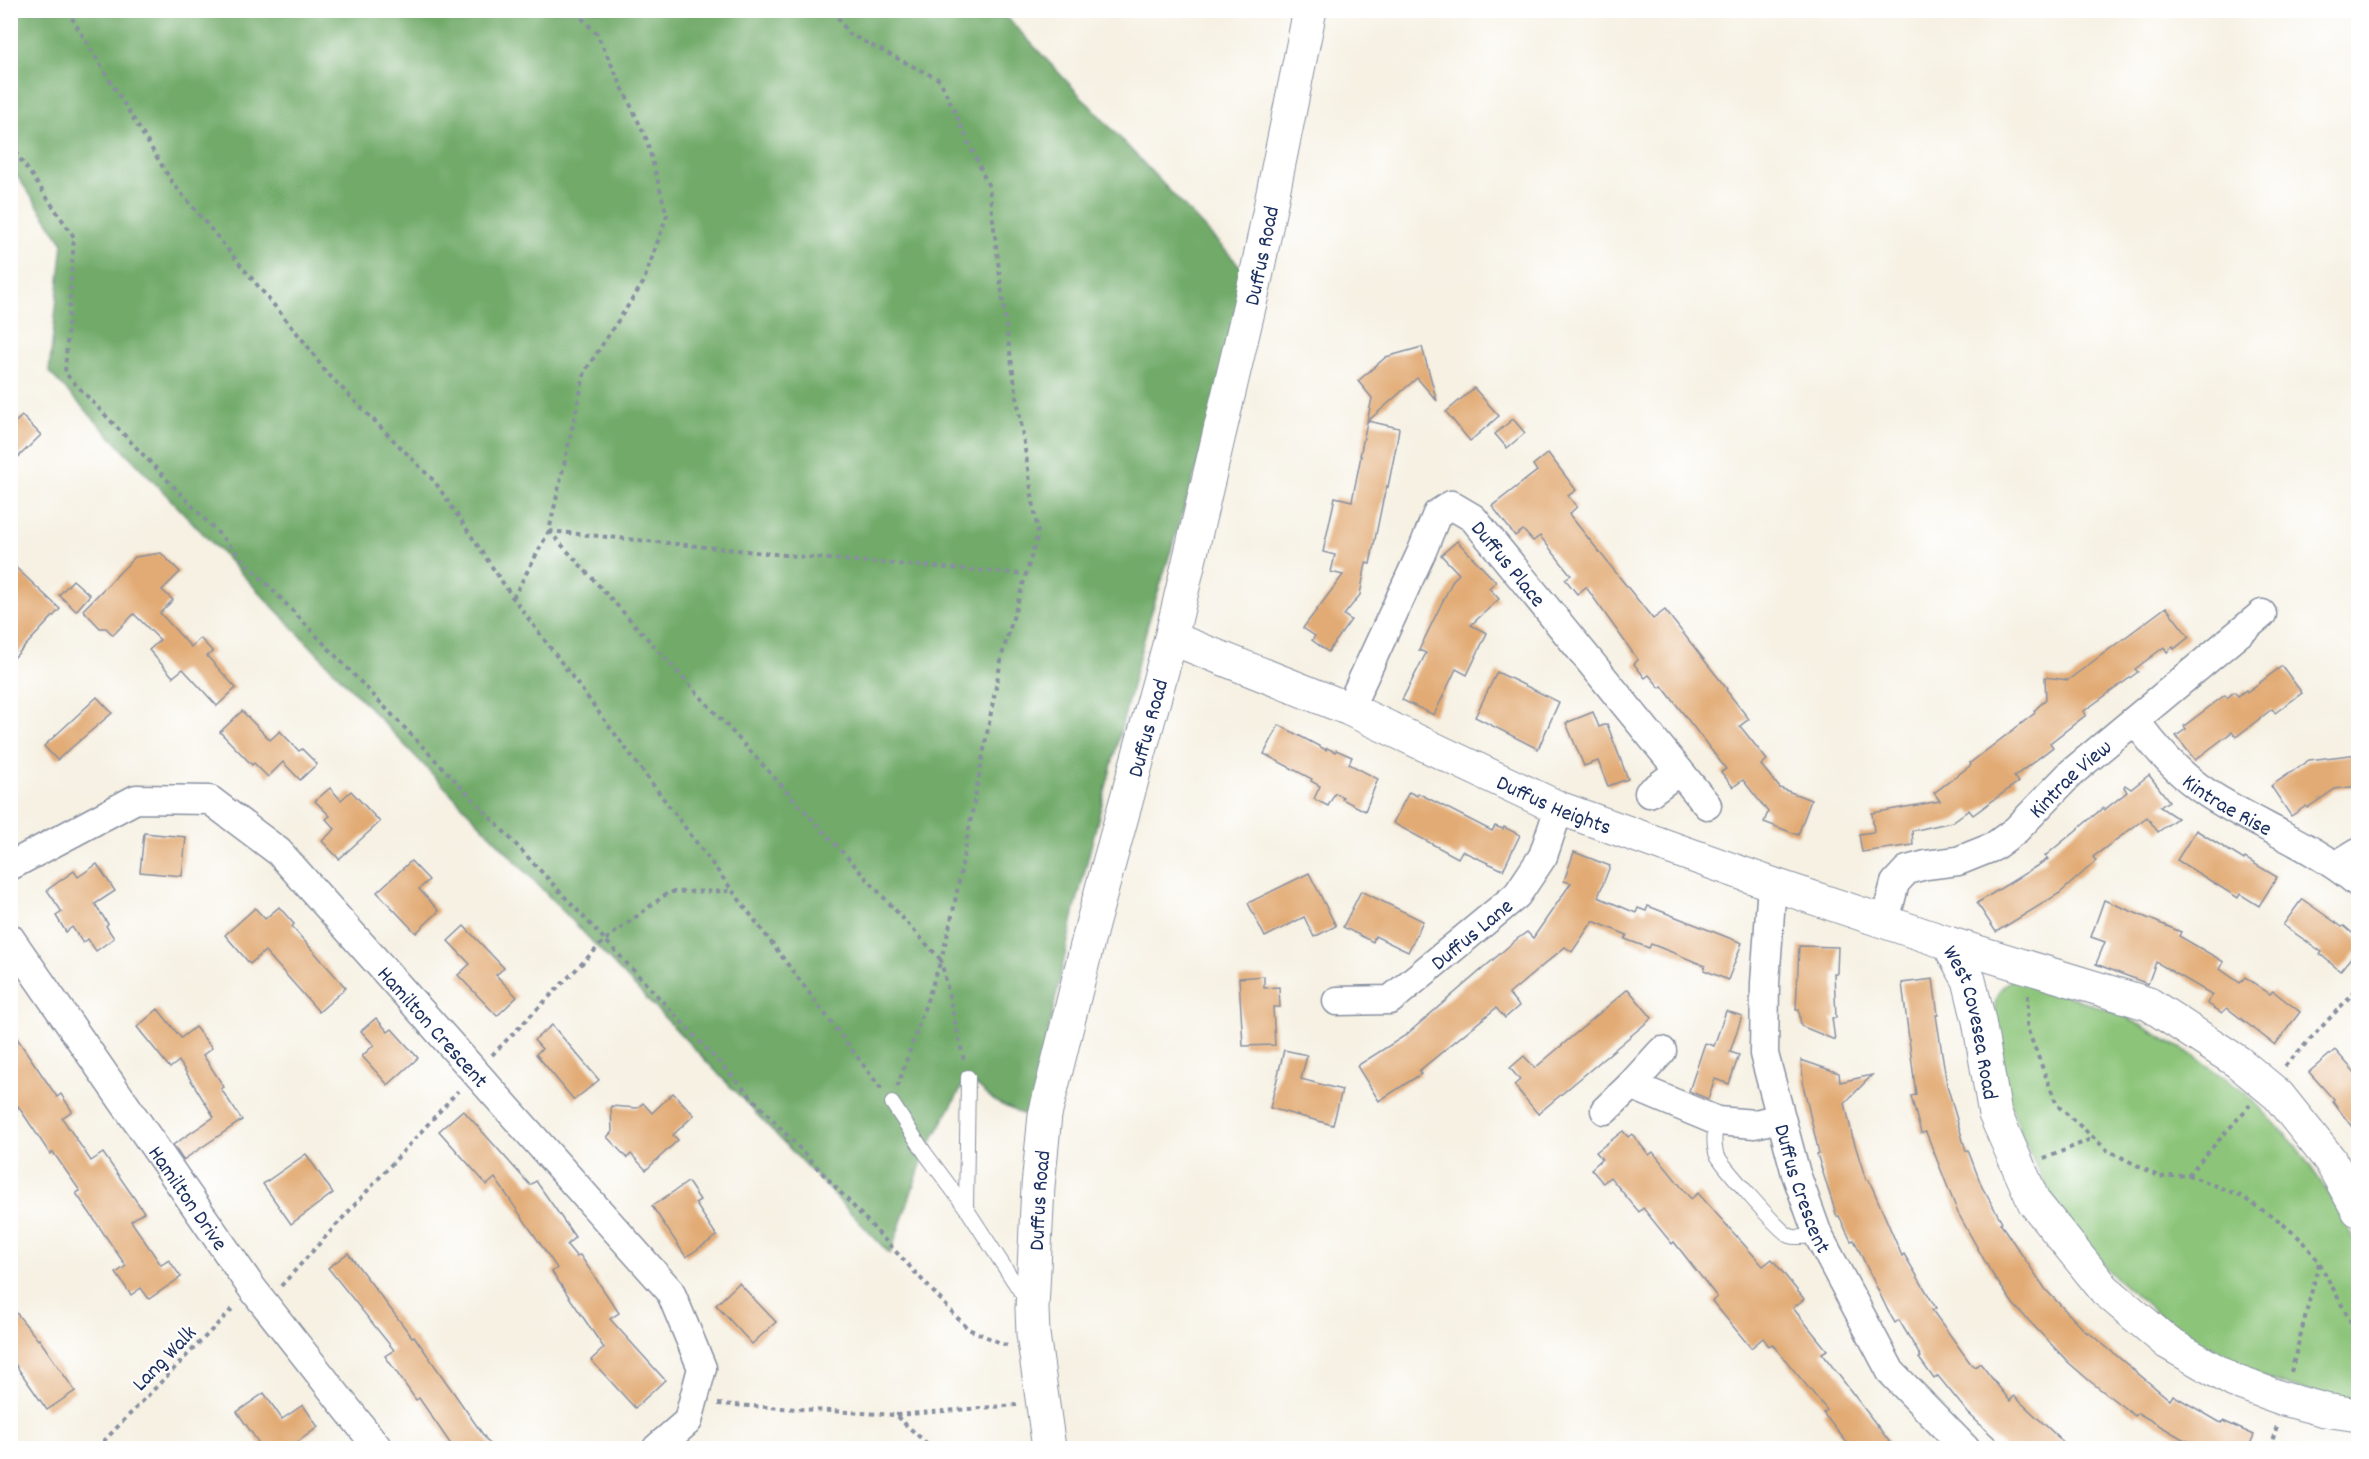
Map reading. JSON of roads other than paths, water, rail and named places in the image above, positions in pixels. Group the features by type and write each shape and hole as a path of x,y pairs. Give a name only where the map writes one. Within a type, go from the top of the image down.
{"street":[{"name":"Duffus Road","path":"1049,1449 1036,1358 1032,1309 1038,1186 1045,1115 1092,925 1172,638 1255,282 1310,10"},
{"name":"Duffus Place","path":"1349,709 1437,514 1451,505 1473,518 1707,805"},
{"name":"Kintrae View","path":"1885,921 1895,883 1907,870 1958,861 1993,847 2016,830 2071,773 2262,614"},
{"name":"Duffus Heights","path":"1172,638 1349,709 1559,808 1772,885 1948,943"},
{"name":"Kintrae Rise","path":"2135,722 2170,764 2207,793 2351,867"},
{"path":"1649,793 1679,771"},
{"name":"Hamilton Crescent","path":"10,866 136,799 210,800 279,852 670,1290 702,1368 688,1421 657,1449"},
{"name":"Duffus Lane","path":"1337,1001 1390,1000 1516,895 1543,856 1559,808"},
{"name":"Duffus Crescent","path":"1772,885 1765,983 1764,1054 1796,1174 1818,1236 1891,1372 1965,1449"},
{"name":"Hamilton Drive","path":"10,939 259,1296 378,1449"},
{"name":"West Covesea Road","path":"1948,943 2150,1004 2238,1062 2278,1095 2330,1160 2358,1210"},
{"name":"West Covesea Road","path":"1948,943 1969,980 1995,1114 2034,1202 2105,1290 2168,1342 2234,1381 2284,1399 2325,1410 2358,1415"},
{"path":"1975,1004 1991,983 2024,965"},
{"path":"1605,1110 1662,1051"},
{"path":"1631,1085 1717,1121 1755,1124 1780,1118"}],"lane":[{"path":"966,1208 968,1077"},
{"path":"892,1103 925,1153 966,1208 1032,1309"},
{"path":"1717,1121 1713,1137 1717,1155 1762,1210 1780,1230 1790,1236 1818,1236"}]}
